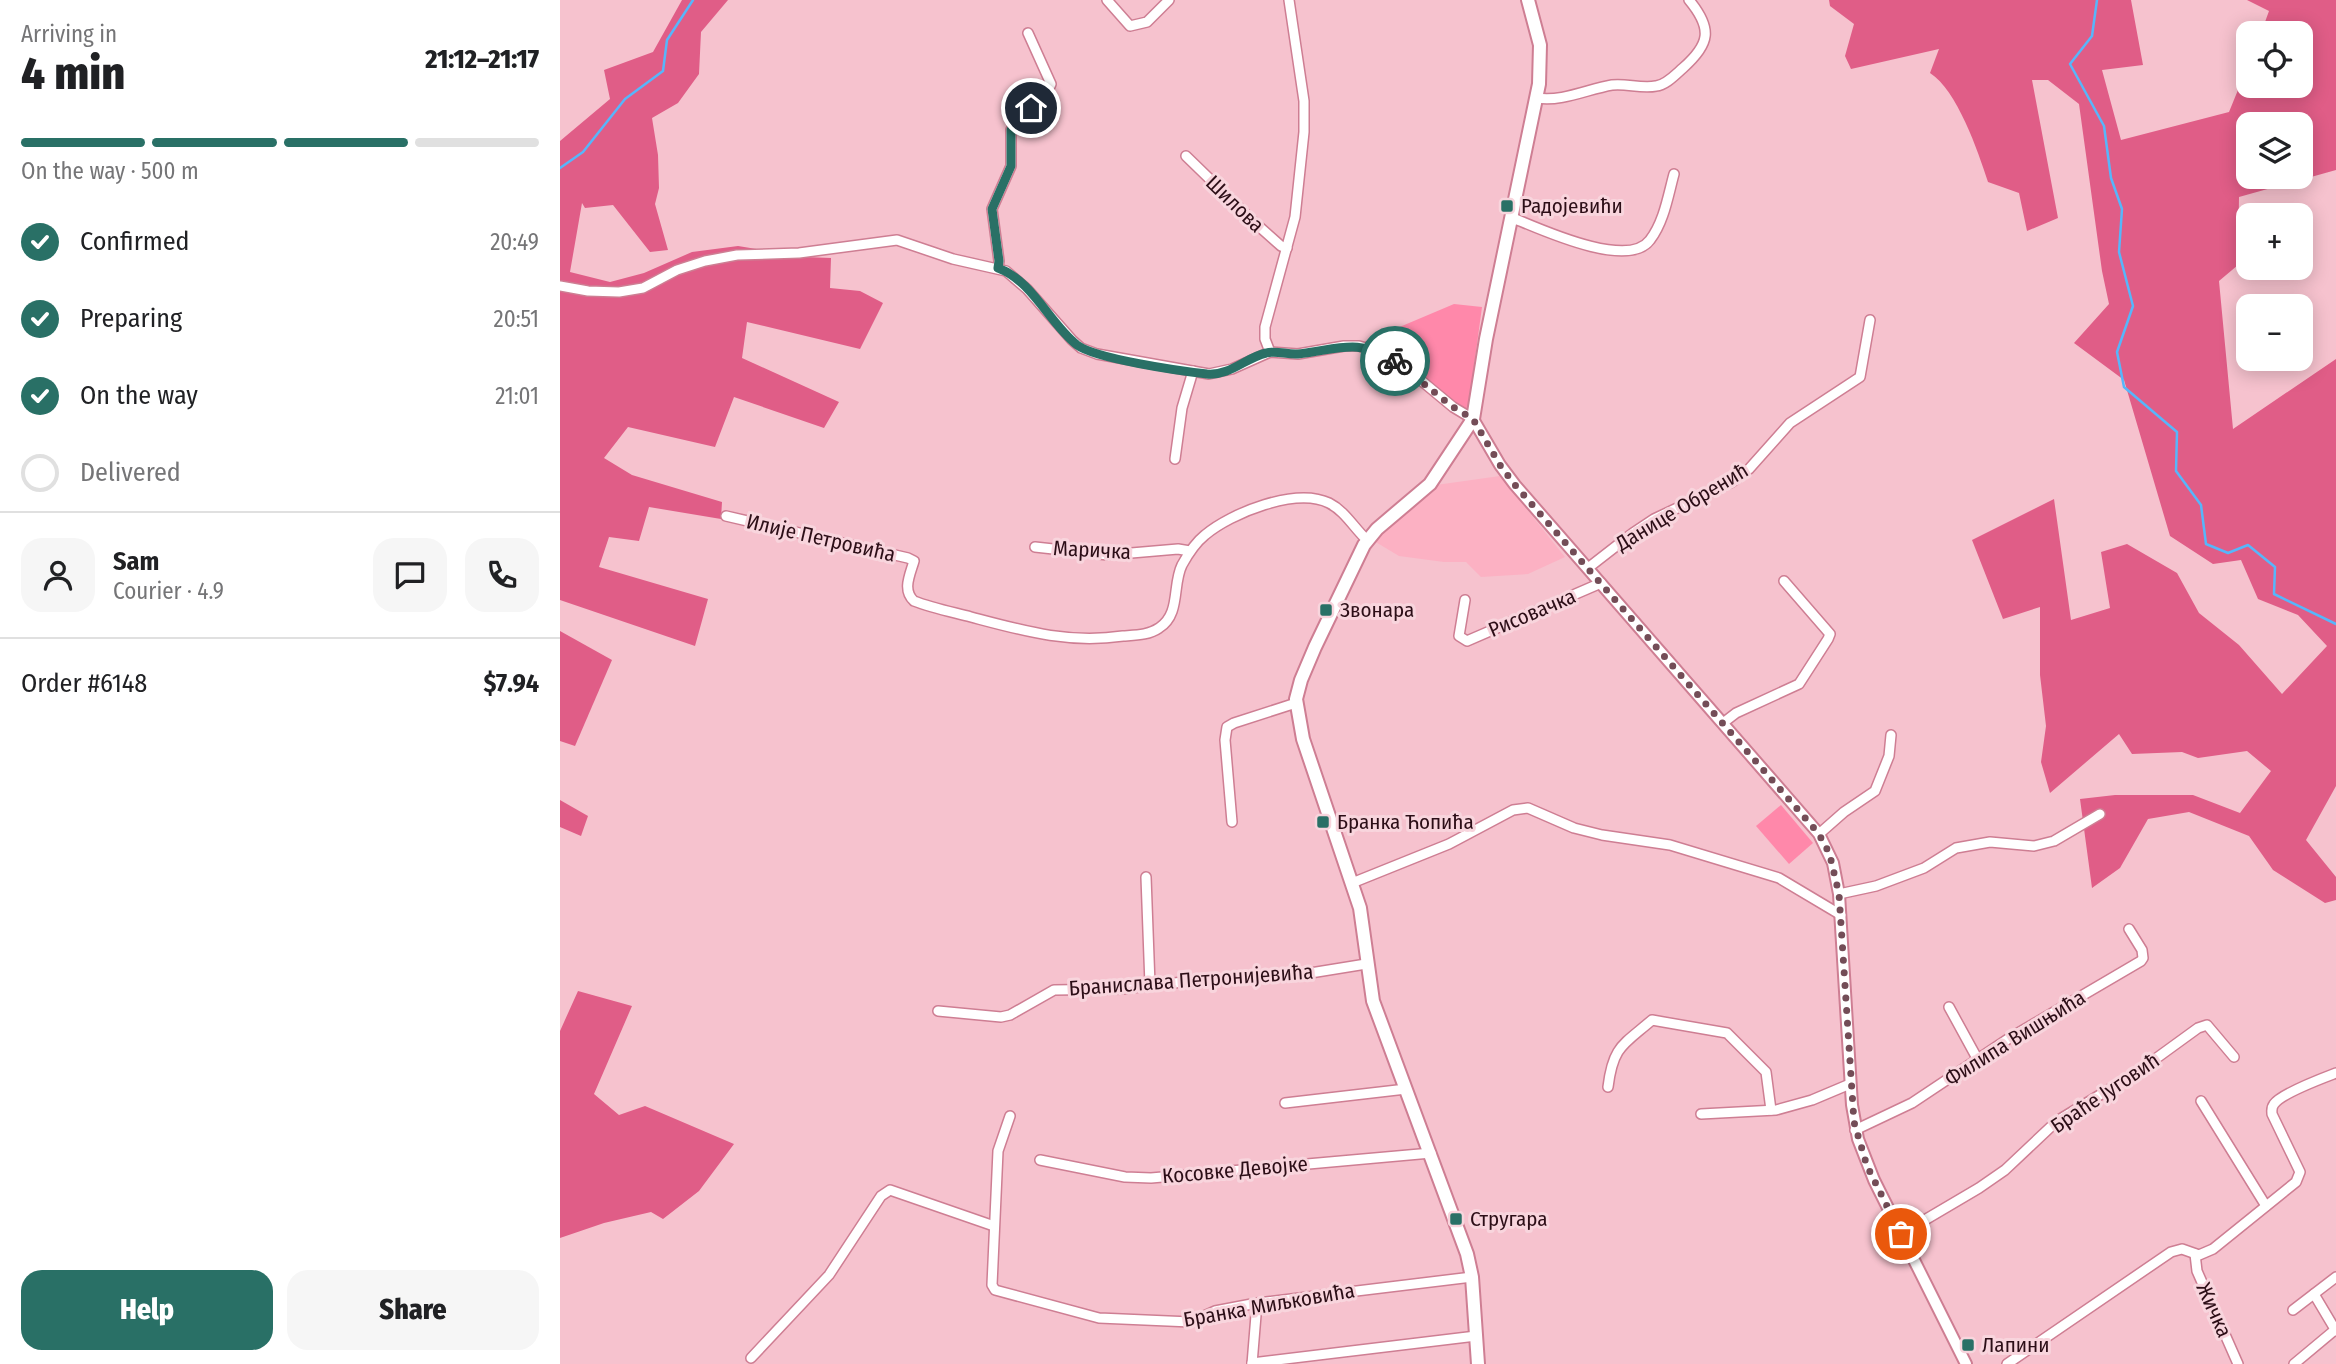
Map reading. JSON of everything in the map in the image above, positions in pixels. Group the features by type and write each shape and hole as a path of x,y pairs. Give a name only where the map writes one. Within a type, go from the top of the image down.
{"main road":[{"path":"1478,1364 1472,1277 1460,1232 1373,1001 1363,927 1352,883 1303,739 1296,703 1307,666 1367,540 1430,484 1473,419 1486,342 1537,98 1540,75 1539,44 1528,0"}],"street":[{"path":"1107,0 1130,26 1147,22 1169,0"},
{"path":"1270,352 1265,339 1265,327 1295,217 1304,132 1304,101 1289,0"},
{"path":"1537,98 1562,96 1612,85 1653,87 1665,83 1696,55 1706,38 1706,29 1699,13 1689,0"},
{"path":"998,268 992,209 1011,166 1011,130 1046,93 1051,84 1028,33"},
{"name":"Шилова","path":"1186,156 1254,222 1287,248"},
{"path":"1513,218 1583,246 1637,249 1649,242 1660,223 1674,174"},
{"path":"560,286 619,292 643,288 683,267 737,255 817,251 897,240 953,259 998,268 1019,281 1072,340 1097,355 1209,374 1227,371 1270,352 1297,354 1344,346 1368,348 1385,354 1406,368 1453,407 1473,419 1505,473 1819,834 1833,863 1839,894 1850,1084 1856,1130 1867,1166 1966,1364"},
{"name":"Данице Обренић","path":"1588,568 1654,519 1732,482 1756,462 1790,423 1860,377 1870,320"},
{"path":"1175,459 1182,408 1193,371"},
{"name":"Илије Петровића","path":"726,516 908,558 914,561 907,589 914,601 1040,635 1076,639 1136,635 1167,622 1172,613 1177,575 1190,551 1205,535 1228,519 1259,508 1301,497 1321,500 1335,507 1367,540"},
{"name":"Маричка","path":"1034,547 1108,555 1178,548 1190,551"},
{"path":"1723,723 1736,713 1799,684 1828,639 1830,634 1784,582"},
{"name":"Рисовачка","path":"1465,600 1459,634 1462,640 1466,641 1601,583"},
{"path":"1232,822 1224,740 1227,727 1296,703"},
{"path":"1819,834 1844,812 1875,791 1889,756 1891,735"},
{"path":"1352,883 1449,844 1513,810 1528,808 1574,828 1670,845 1779,878 1841,915"},
{"path":"1839,894 1876,886 1924,868 1956,848 1990,842 2034,846 2054,841 2100,814"},
{"path":"1146,877 1150,985"},
{"name":"Филипа Вишњића","path":"1856,1130 1912,1103 2141,961 2142,950 2129,929"},
{"name":"Бранислава Петронијевића","path":"938,1011 1001,1017 1016,1012 1054,990 1122,989 1292,976 1366,964"},
{"path":"1949,1007 1978,1060"},
{"path":"1608,1087 1610,1067 1619,1047 1652,1020 1727,1033 1766,1072 1771,1110"},
{"name":"Браће Југовић","path":"1901,1234 2005,1170 2057,1121 2136,1073 2197,1028 2207,1025 2234,1057"},
{"path":"2007,1364 2171,1252 2182,1249 2204,1254 2213,1249 2296,1182 2300,1176 2299,1168 2272,1114 2273,1105 2305,1086 2336,1073"},
{"path":"1701,1114 1771,1110 1812,1100 1850,1084"},
{"path":"1285,1103 1406,1089"},
{"path":"2201,1101 2266,1206"},
{"name":"Бранка Миљковића","path":"1010,1116 998,1152 992,1285 995,1290 1099,1318 1191,1322 1214,1311 1256,1303 1472,1277"},
{"name":"Косовке Девојке","path":"1040,1160 1125,1177 1151,1178 1431,1153"},
{"path":"751,1357 829,1275 881,1196 890,1190 994,1226"},
{"name":"Жичка","path":"2195,1254 2197,1271 2238,1364"},
{"path":"2293,1310 2336,1277"},
{"path":"2294,1364 2336,1329 2314,1294"},
{"path":"1256,1303 1252,1363 1476,1336"}],"shaded area":[{"path":"682,0 728,0 701,32 699,74 678,103 652,118 658,155 659,188 655,204 668,250 650,252 613,205 585,208 582,203 570,272 610,282 644,273 692,252 738,246 805,257 831,258 830,288 860,291 883,303 860,349 747,322 742,358 839,402 824,428 734,397 715,447 628,427 604,458 632,475 722,502 721,519 649,507 639,541 609,537 599,567 708,599 695,646 560,600 560,141 610,99 604,70 653,52"},
{"path":"1829,0 2131,0 2143,65 2102,70 2121,140 2229,112 2236,95 2236,98 2313,98 2313,21 2265,21 2269,11 2247,0 2336,0 2336,170 2313,176 2313,112 2236,112 2236,189 2268,189 2239,197 2239,203 2236,203 2236,267 2219,281 2233,429 2336,359 2336,786 2306,840 2336,877 2336,900 2325,903 2273,870 2249,836 2189,812 2148,819 2120,868 2092,888 2080,799 2115,795 2193,795 2240,813 2271,771 2247,751 2198,758 2182,752 2132,754 2119,734 2050,793 2041,762 2046,726 2040,675 2040,607 2003,619 1972,540 2054,499 2071,620 2110,608 2101,552 2127,544 2177,573 2199,613 2239,645 2282,694 2327,646 2298,615 2258,599 2241,560 2213,564 2170,536 2124,380 2074,343 2109,304 2079,104 2048,80 2032,80 2058,218 2027,231 2019,193 1988,182 1958,107 1940,81 1930,73 1939,49 1851,69 1845,56 1854,24 1830,6"},
{"path":"1454,304 1482,307 1468,411 1393,356 1357,345"},
{"path":"1500,476 1565,557 1528,574 1481,577 1466,562 1399,556 1374,541 1436,485"},
{"path":"560,631 612,660 575,746 560,741"},
{"path":"560,800 588,816 581,836 560,827"},
{"path":"1781,805 1813,843 1789,864 1756,826"},
{"path":"578,991 632,1006 594,1094 619,1115 645,1106 734,1144 699,1191 663,1219 651,1212 604,1223 560,1238 560,1031"}],"waterway":[{"path":"560,168 583,152 625,99 663,71 667,40 693,0"},
{"path":"2097,0 2092,36 2070,64 2104,126 2111,178 2122,209 2119,252 2133,306 2117,352 2124,387 2177,432 2176,471 2201,505 2206,544 2228,553 2248,545 2275,567 2274,594 2336,624"}],"way so far":[{"path":"1395,361 1479,425 1500,465 1515,485 1772,778 1824,842 1833,863 1839,894 1854,1122 1867,1166 1901,1234"}],"place":[{"name":"Радојевићи","path":"1507,206"},
{"name":"Звонара","path":"1326,610"},
{"name":"Бранка Ћопића","path":"1323,822"},
{"name":"Стругара","path":"1456,1219"},
{"name":"Лапини","path":"1968,1345"}],"route":[{"path":"1031,108 1011,130 1011,166 992,209 998,268 1019,281 1072,340 1085,350 1097,355 1209,374 1232,369 1264,353 1297,354 1344,346 1368,348 1395,361"}]}
